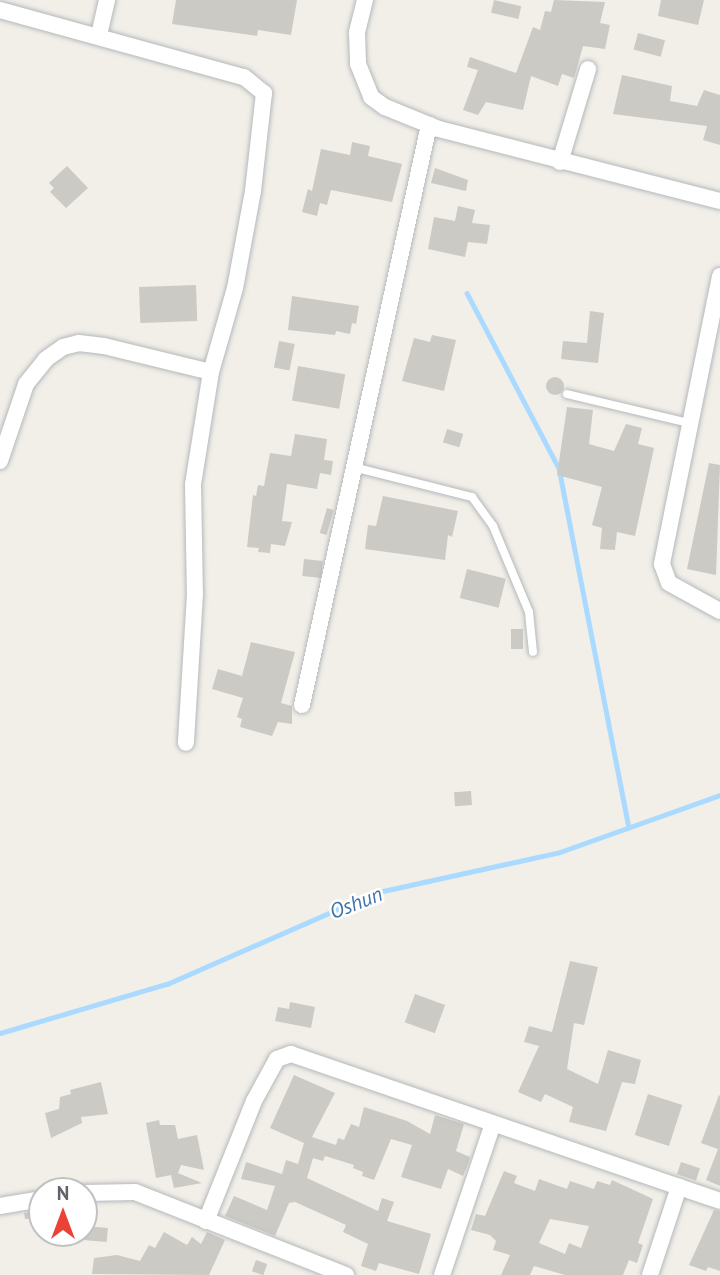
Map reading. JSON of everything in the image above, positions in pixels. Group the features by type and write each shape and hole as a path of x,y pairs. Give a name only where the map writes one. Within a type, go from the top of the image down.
{"street":[{"path":"99,35 107,0"},
{"path":"365,0 357,50 365,86 385,107 429,125 561,162 720,201"},
{"path":"0,10 99,35 244,77 264,93 251,203 212,372 193,484 195,594 186,743"},
{"path":"561,162 588,69"},
{"path":"302,705 357,468 429,125"},
{"path":"720,276 662,564 669,583 720,611"},
{"path":"0,461 26,384 46,359 63,347 79,343 104,346 212,372"},
{"path":"206,1221 235,1140 281,1056 291,1054 492,1126 720,1201"},
{"path":"442,1275 492,1126"},
{"path":"650,1275 678,1187"},
{"path":"98,1193 135,1192 346,1275"},
{"path":"0,1206 28,1201"}],"lane":[{"path":"567,394 689,424"},
{"path":"357,468 472,496 493,526 529,612 533,652"}],"building":[{"path":"176,0 297,0 291,35 258,30 257,36 172,24"},
{"path":"494,0 521,6 518,19 491,13"},
{"path":"554,0 605,2 600,23 610,25 605,49 583,46 574,78 562,74 558,86 531,76 523,110 486,102 478,115 463,110 478,70 467,67 470,57 516,73 533,27 540,30 545,11 551,12"},
{"path":"661,0 704,0 698,25 658,16"},
{"path":"638,33 665,40 661,57 634,49"},
{"path":"622,75 672,86 670,101 697,106 704,90 720,95 720,145 703,140 707,126 613,114"},
{"path":"352,142 370,146 368,156 402,164 392,202 331,190 327,205 320,203 317,216 302,212 308,189 312,191 321,149 350,155"},
{"path":"67,166 88,188 66,208 50,192 54,188 49,183"},
{"path":"435,168 468,180 466,191 431,183"},
{"path":"458,206 475,210 472,223 490,225 487,244 468,242 465,257 428,249 434,217 455,221"},
{"path":"196,285 197,321 140,323 139,287"},
{"path":"292,296 359,306 356,324 352,323 350,334 288,330"},
{"path":"590,311 604,313 598,363 561,359 563,341 587,343"},
{"path":"432,335 456,340 444,391 402,381 414,338 430,342"},
{"path":"279,341 295,344 290,371 274,368"},
{"path":"298,366 345,374 339,409 292,400"},
{"path":"555,377 563,382 564,386 559,394 555,395 547,390 546,386 551,378"},
{"path":"567,407 593,410 589,444 614,451 626,424 642,428 638,444 654,448 635,536 617,532 615,550 600,549 602,528 592,525 602,487 557,475"},
{"path":"447,429 463,434 459,447 443,442"},
{"path":"295,434 327,439 324,460 333,461 331,475 320,473 317,489 287,484 282,521 292,522 285,546 271,544 270,553 258,552 259,548 247,547 253,495 256,496 258,485 264,486 270,453 291,456"},
{"path":"709,463 720,465 716,575 687,569"},
{"path":"383,496 458,511 452,537 448,535 445,560 365,549 368,525 376,526"},
{"path":"327,508 334,510 327,535 320,533"},
{"path":"304,559 323,561 321,578 302,576"},
{"path":"467,569 506,579 499,608 460,598"},
{"path":"511,629 523,629 523,649 511,649"},
{"path":"251,642 295,652 281,703 292,706 292,724 278,722 272,736 240,727 242,719 237,717 243,698 212,689 218,669 242,676"},
{"path":"471,791 472,805 455,806 454,792"},
{"path":"570,961 598,967 584,1025 574,1023 567,1069 598,1084 608,1050 641,1060 635,1084 622,1082 606,1131 569,1122 573,1107 545,1094 541,1102 518,1092 539,1046 524,1042 529,1026 552,1032"},
{"path":"415,994 445,1005 435,1033 405,1022"},
{"path":"290,1002 315,1007 311,1028 275,1021 278,1007 289,1009"},
{"path":"294,1075 335,1093 312,1137 336,1145 338,1138 344,1140 351,1124 359,1127 364,1107 407,1121 430,1134 435,1115 464,1124 456,1151 470,1157 469,1162 463,1176 448,1169 441,1189 401,1177 412,1145 391,1139 374,1180 362,1176 363,1172 353,1168 354,1165 325,1156 323,1161 313,1158 307,1178 378,1211 382,1198 394,1202 387,1221 431,1234 419,1274 379,1263 376,1271 361,1266 368,1244 343,1232 346,1225 295,1202 289,1203 275,1236 225,1216 234,1196 267,1210 275,1186 241,1179 246,1162 282,1174 286,1160 298,1164 304,1143 270,1128"},
{"path":"101,1082 108,1114 81,1117 82,1123 51,1138 45,1113 59,1109 60,1097 71,1094 70,1090"},
{"path":"648,1094 682,1105 669,1146 635,1135"},
{"path":"719,1095 720,1186 706,1180 718,1149 701,1143"},
{"path":"159,1120 160,1125 175,1125 178,1139 197,1135 204,1170 181,1165 178,1173 202,1183 174,1188 171,1175 156,1178 146,1123"},
{"path":"681,1162 700,1168 696,1181 677,1174"},
{"path":"504,1171 517,1176 514,1183 535,1191 539,1179 567,1189 570,1181 594,1189 597,1181 610,1185 612,1180 653,1199 638,1243 643,1245 637,1263 629,1260 623,1275 565,1275 534,1266 530,1275 501,1275 510,1255 493,1250 496,1241 490,1235 471,1230 476,1214 485,1216","holes":["550,1219 589,1226 581,1248 569,1243 565,1254 539,1243"]},
{"path":"714,1210 720,1211 720,1271 708,1267 706,1271 689,1265"},
{"path":"98,1227 108,1228 107,1242 98,1241"},
{"path":"164,1232 187,1245 192,1237 201,1244 207,1232 225,1240 209,1275 92,1274 94,1258 117,1255 140,1261 149,1245 155,1248"},
{"path":"256,1260 267,1264 263,1275 252,1271"}],"waterway":[{"path":"467,293 559,468 629,827"},
{"name":"Oshun","path":"0,1033 167,984 374,893 560,852 720,795"}]}
